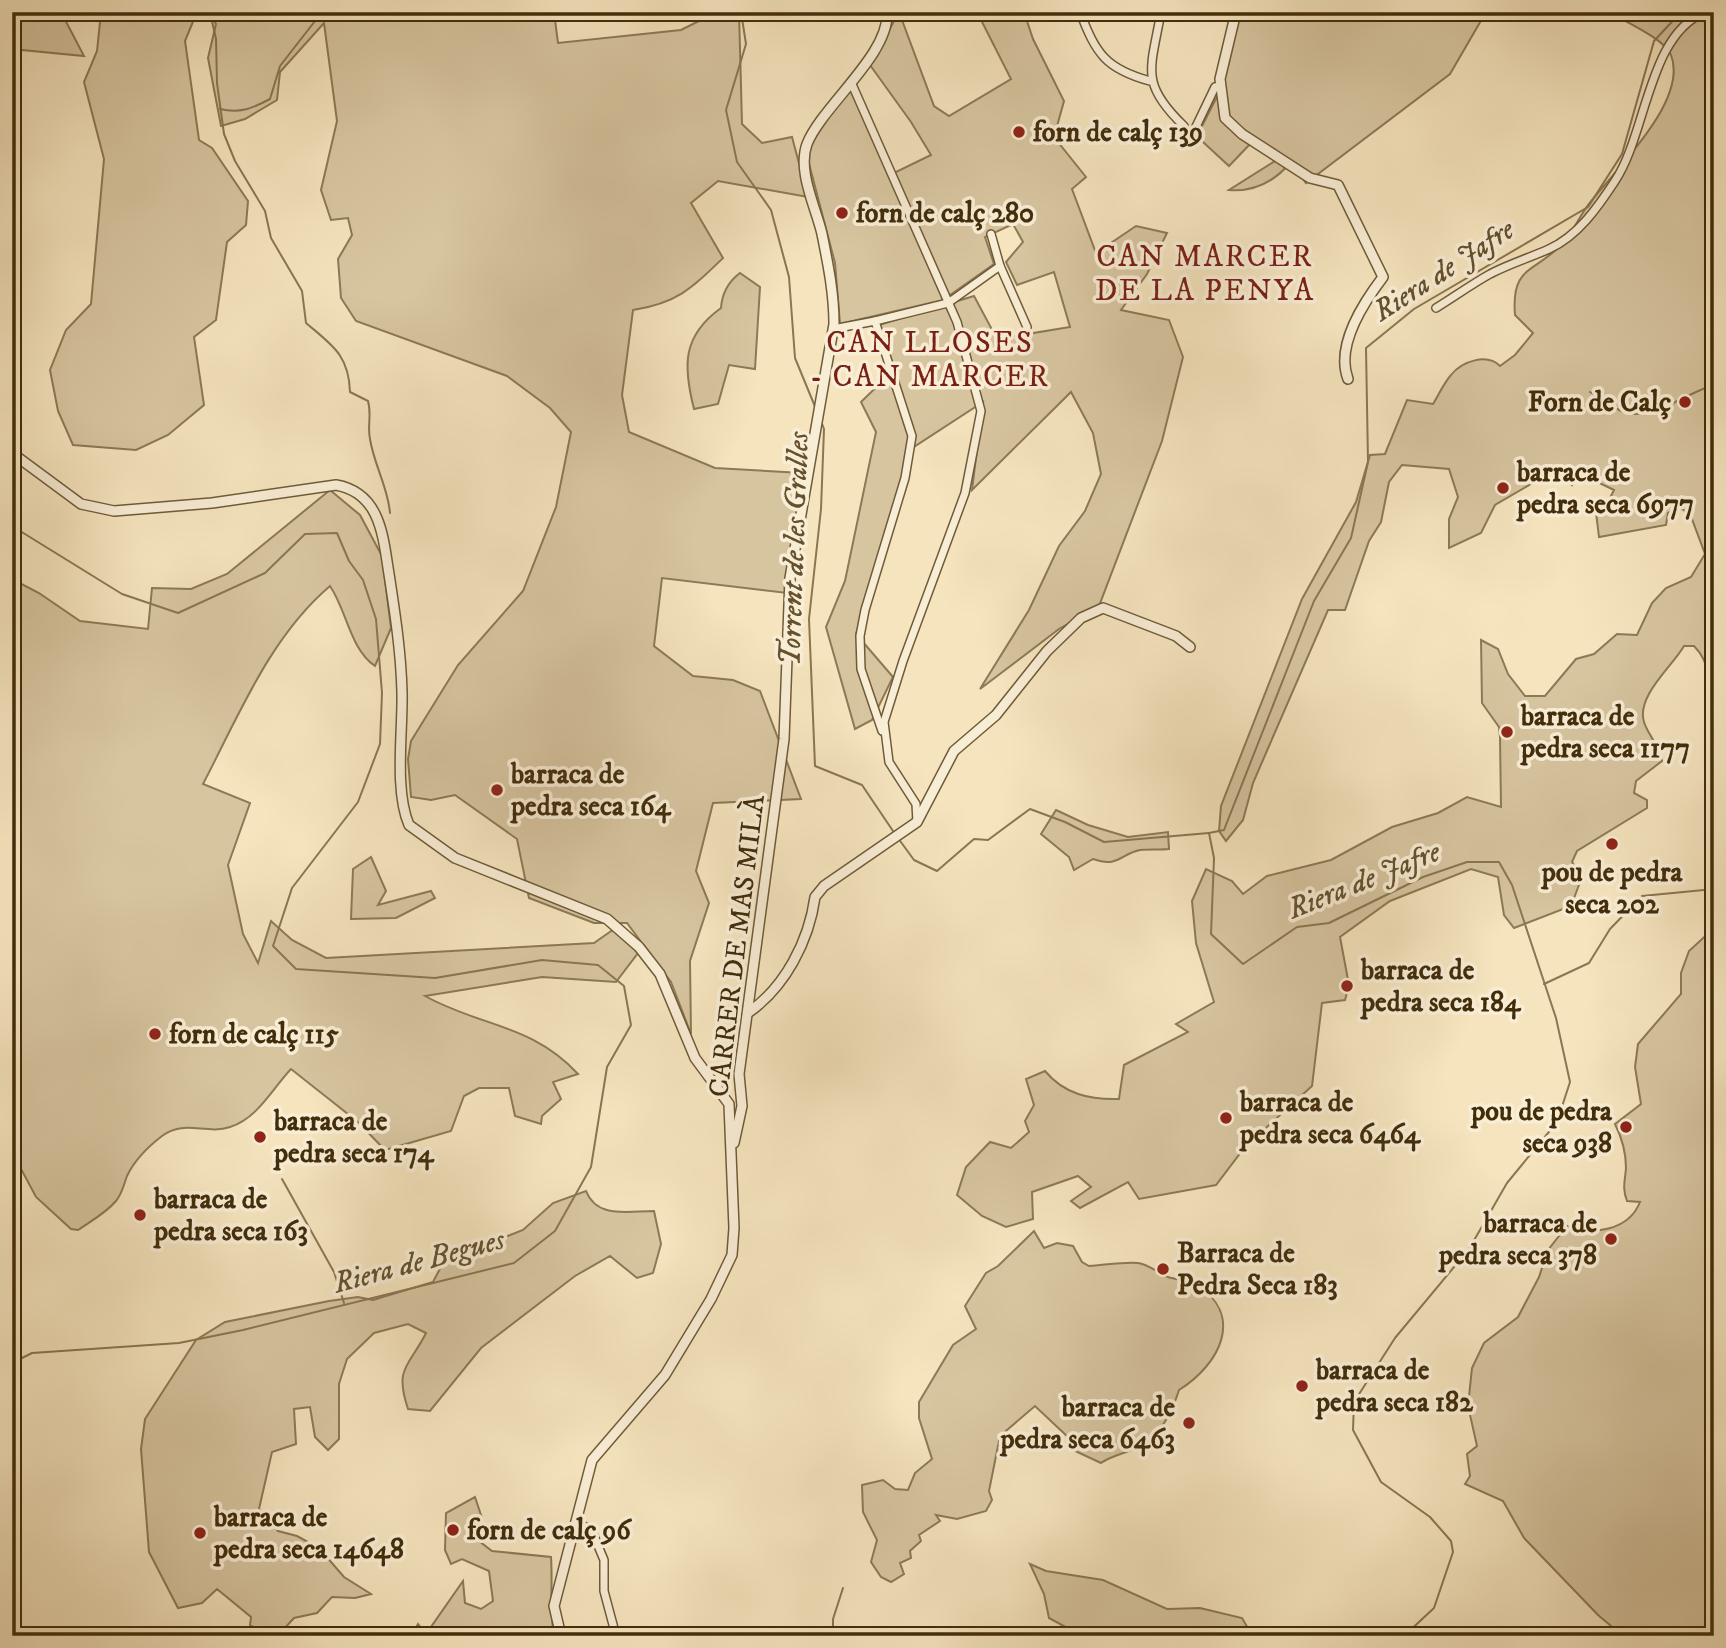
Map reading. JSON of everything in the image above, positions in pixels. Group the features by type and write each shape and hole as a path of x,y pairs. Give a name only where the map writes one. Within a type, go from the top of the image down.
{"street":[{"path":"1080,12 1092,44 1105,61 1128,75 1150,81"},
{"path":"1161,12 1150,81 1165,107 1184,126"},
{"path":"1236,12 1220,86 1225,118 1232,127 1310,178 1338,185 1383,277 1360,312 1349,336 1346,361 1348,379"},
{"path":"1436,308 1490,274 1561,242 1585,222 1624,167 1664,52 1689,22 1705,12"},
{"name":"CARRER DE MAS MILÀ","path":"731,1158 742,1106 739,1074 784,739 790,578 833,330 832,286 806,173 805,154 817,128 881,36 888,14"},
{"path":"851,82 963,339 981,411 965,493 903,661 883,734"},
{"path":"1192,135 1215,87 1220,86"},
{"path":"990,234 1000,266 1027,327"},
{"path":"833,330 948,303 981,283 1000,266"},
{"path":"875,321 912,436 905,478 865,610 860,636 861,669 883,734 891,768 916,804 917,822"},
{"path":"12,453 69,496 94,509 114,511 177,506 336,485 354,490 372,506 383,536 399,639 402,797 408,825 455,858 607,919 639,947 660,974 700,1067 729,1104 734,1244 724,1276 655,1389 592,1460 554,1606 561,1636"},
{"path":"749,1012 768,999 786,977 815,897 824,886 917,822 954,751 996,715 1048,651 1081,618 1103,608 1176,636 1190,647"},
{"path":"575,1522 591,1529 601,1551 604,1591 616,1636"}],"shaded area":[{"path":"12,12 61,12 84,56 12,49"},
{"path":"101,12 197,12 185,41 199,140 212,148 248,201 246,225 227,242 216,320 194,337 204,405 168,435 136,450 73,445 58,411 50,370 66,330 91,304 104,159 84,82 97,51"},
{"path":"208,12 554,12 558,43 681,30 717,12 739,12 742,124 762,143 792,137 808,197 718,181 691,203 723,258 702,278 672,299 633,310 622,395 629,432 715,468 802,473 787,593 662,578 654,646 693,676 733,680 760,691 801,799 713,803 696,871 709,903 690,961 691,1034 671,982 627,923 594,923 529,898 517,839 455,795 431,800 411,797 408,759 411,741 458,665 523,591 556,507 571,432 550,408 507,376 356,321 341,298 338,259 352,235 348,218 331,220 321,190 337,121 324,23 280,72 277,100 245,119 221,126 208,58 216,24"},
{"path":"899,12 934,106 949,116 1011,79 977,12 1024,12 1033,39 1064,101 1054,137 1086,177 1072,189 1096,253 1136,226 1167,233 1147,274 1121,310 1169,320 1183,357 1162,441 1099,606 1059,629 980,689 1029,610 1059,546 1085,511 1101,474 1093,433 1071,392 972,490 983,402 914,447 856,634 893,677 872,720 855,729 826,627 845,581 876,432 861,402 893,371 879,325 974,296 997,339 1070,327 1054,272 1017,285 1006,262 1023,242 1013,224 985,237 994,264 943,300 840,324 835,263 806,152 834,108 852,89 890,175 931,155 870,65"},
{"path":"1240,12 1486,12 1450,74 1306,183 1291,162 1278,175 1263,184 1247,189 1229,190 1275,161 1253,141 1229,166 1203,142 1201,128 1223,85 1230,34"},
{"path":"1609,12 1714,12 1714,741 1707,667 1694,646 1684,646 1656,682 1645,702 1644,722 1662,761 1636,781 1634,793 1647,800 1647,808 1577,851 1572,862 1582,877 1571,906 1514,928 1504,915 1498,877 1471,869 1390,901 1340,937 1349,985 1345,1000 1322,1003 1312,1086 1245,1147 1216,1185 1139,1199 1128,1182 1080,1208 1071,1201 1091,1187 1078,1176 1032,1192 1033,1219 1006,1227 982,1216 957,1195 966,1167 990,1142 1011,1148 1029,1132 1025,1121 1034,1105 1026,1079 1045,1071 1060,1085 1078,1094 1119,1099 1124,1065 1188,1032 1176,1024 1214,1002 1196,943 1192,901 1206,869 1232,881 1243,894 1267,876 1331,860 1392,827 1438,813 1467,797 1501,807 1499,727 1482,703 1481,640 1498,649 1508,674 1525,696 1545,696 1576,659 1594,654 1617,634 1637,635 1652,603 1666,588 1691,577 1705,554 1690,514 1680,508 1668,513 1666,525 1599,537 1595,504 1608,502 1614,490 1579,473 1572,485 1561,471 1541,478 1495,505 1481,533 1449,548 1449,519 1458,497 1449,469 1402,465 1389,482 1381,522 1369,541 1345,610 1328,610 1253,783 1243,820 1226,841 1219,831 1221,806 1302,599 1356,502 1370,455 1385,454 1407,400 1433,404 1448,378 1461,366 1482,359 1500,366 1515,355 1533,333 1515,315 1517,287 1521,279 1565,241 1588,205 1660,114 1674,73 1671,55 1653,37"},
{"path":"740,273 760,287 755,369 729,365 718,404 694,409 687,366 692,341 708,319 721,308 726,288"},
{"path":"330,490 360,515 382,556 391,628 375,666 354,640 330,586 309,606 273,653 243,704 203,784 250,803 228,865 243,934 258,963 271,921 292,940 326,958 594,943 614,929 638,953 616,982 542,977 425,996 543,1045 578,1074 553,1082 561,1099 542,1116 541,1124 515,1116 509,1088 479,1088 464,1096 451,1131 385,1150 358,1122 291,1069 257,1110 240,1123 221,1129 179,1129 162,1136 134,1165 120,1195 112,1205 78,1230 71,1229 36,1197 12,1152 12,579 39,593 80,621 148,629 152,588 191,589 227,574"},
{"path":"1056,810 1088,825 1128,837 1168,832 1169,849 1140,850 1108,862 1093,859 1074,870 1069,857 1041,834"},
{"path":"371,857 386,891 378,905 431,891 435,898 396,918 351,919 353,869"},
{"path":"1714,928 1714,1636 1623,1636 1598,1615 1524,1538 1503,1501 1465,1484 1470,1476 1467,1454 1477,1446 1468,1406 1472,1368 1484,1343 1518,1317 1539,1277 1548,1250 1567,1226 1588,1230 1610,1228 1628,1219 1640,1202 1627,1201 1625,1196 1625,1156 1615,1124 1641,1104 1635,1067 1638,1044 1681,994 1681,973 1689,951"},
{"path":"586,1191 591,1200 605,1210 654,1211 661,1244 653,1273 637,1278 610,1256 575,1276 481,1348 430,1411 408,1409 403,1384 405,1368 426,1333 408,1324 374,1333 347,1359 339,1384 339,1439 328,1450 315,1437 310,1407 294,1409 296,1444 272,1452 259,1509 278,1531 297,1536 319,1548 344,1577 371,1594 355,1598 332,1597 317,1613 294,1618 284,1629 267,1636 250,1625 251,1617 217,1589 202,1603 178,1608 149,1552 141,1449 145,1419 196,1340 225,1322 329,1301 358,1297 373,1300 433,1282 444,1261 523,1230 553,1203"},
{"path":"1034,1231 1044,1248 1057,1243 1073,1246 1082,1262 1089,1266 1138,1263 1168,1277 1194,1283 1210,1296 1220,1310 1223,1324 1215,1354 1193,1380 1179,1390 1167,1419 1153,1437 1137,1448 1101,1463 1075,1451 1067,1444 1070,1439 1035,1406 1000,1436 989,1491 992,1500 986,1511 957,1519 936,1515 940,1521 919,1535 921,1541 910,1551 911,1558 900,1563 904,1574 891,1582 881,1577 871,1562 877,1540 863,1512 862,1485 883,1480 895,1489 908,1490 915,1473 932,1459 919,1418 919,1402 953,1345 976,1329 965,1306 986,1273 998,1266"},
{"path":"475,1497 482,1518 479,1541 492,1551 551,1557 554,1636 411,1636 418,1624 426,1634 463,1581 465,1603 481,1609 493,1601 489,1571 462,1559 451,1564 445,1550 446,1513"},
{"path":"1030,1564 1046,1571 1103,1580 1167,1609 1200,1608 1242,1618 1249,1630 1245,1636 1082,1636 1049,1618 1044,1594"}],"waterway":[{"path":"210,12 216,39 217,83 224,134 235,161 265,211 271,238 302,291 306,323 337,352 346,369 350,392 368,401 370,439 390,513"},
{"path":"220,109 246,109 270,99 280,66 322,12"},
{"name":"Torrent de les Gralles","path":"741,12 746,44 726,110 737,162 771,210 789,277 795,358 816,409"},
{"name":"Riera de Jafre","path":"1404,1636 1434,1608 1453,1552 1451,1541 1430,1517 1381,1482 1353,1430 1354,1402 1395,1338 1469,1249 1507,1183 1557,1122 1570,1082 1556,1018 1512,885 1499,862 1467,862 1423,877 1329,923 1297,927 1243,964 1211,934 1214,858 1209,833 1224,830 1314,601 1351,538 1368,462 1366,348 1414,309 1588,207 1622,154 1654,41 1681,12"},
{"path":"1590,392 1624,412 1635,414 1658,410 1714,385"},
{"name":"Torrent de les Gralles","path":"821,421 824,429 821,509 809,619 815,766 862,785 895,834"},
{"name":"Riera de Begues","path":"12,526 122,594 178,613 265,573 305,534 337,533 349,561 363,580 376,619 382,693 380,744 358,802 292,888 273,946 296,969 435,978 542,960 598,965 624,986 631,1025 607,1067 591,1167 555,1231 514,1263 243,1330 179,1343 32,1353 12,1363"},
{"name":"Torrent de les Gralles","path":"898,838 914,860 937,871 974,839 988,840 1030,809 1065,822 1104,842 1209,833"},
{"path":"1544,984 1589,963 1610,929 1642,896 1714,889"},
{"path":"282,1179 334,1272 344,1303"},
{"path":"833,1636 833,1619 843,1588"}],"place":[{"name":"forn de calç 139","path":"1019,132"},
{"name":"forn de calç 280","path":"842,213"},
{"name":"Forn de Calç","path":"1685,402"},
{"name":"barraca de pedra seca 6977","path":"1503,488"},
{"name":"barraca de pedra seca 1177","path":"1507,732"},
{"name":"barraca de pedra seca 164","path":"497,790"},
{"name":"pou de pedra seca 202","path":"1612,844"},
{"name":"barraca de pedra seca 184","path":"1347,986"},
{"name":"forn de calç 115","path":"155,1034"},
{"name":"barraca de pedra seca 6464","path":"1226,1118"},
{"name":"pou de pedra seca 938","path":"1626,1127"},
{"name":"barraca de pedra seca 174","path":"260,1137"},
{"name":"barraca de pedra seca 163","path":"140,1215"},
{"name":"barraca de pedra seca 378","path":"1611,1239"},
{"name":"Barraca de Pedra Seca 183","path":"1163,1269"},
{"name":"barraca de pedra seca 182","path":"1302,1386"},
{"name":"barraca de pedra seca 6463","path":"1189,1423"},
{"name":"forn de calç 96","path":"453,1530"},
{"name":"barraca de pedra seca 14648","path":"200,1533"}],"district":[{"name":"CAN MARCER DE LA PENYA","path":"1205,274"},
{"name":"CAN LLOSES - CAN MARCER","path":"930,360"}]}
